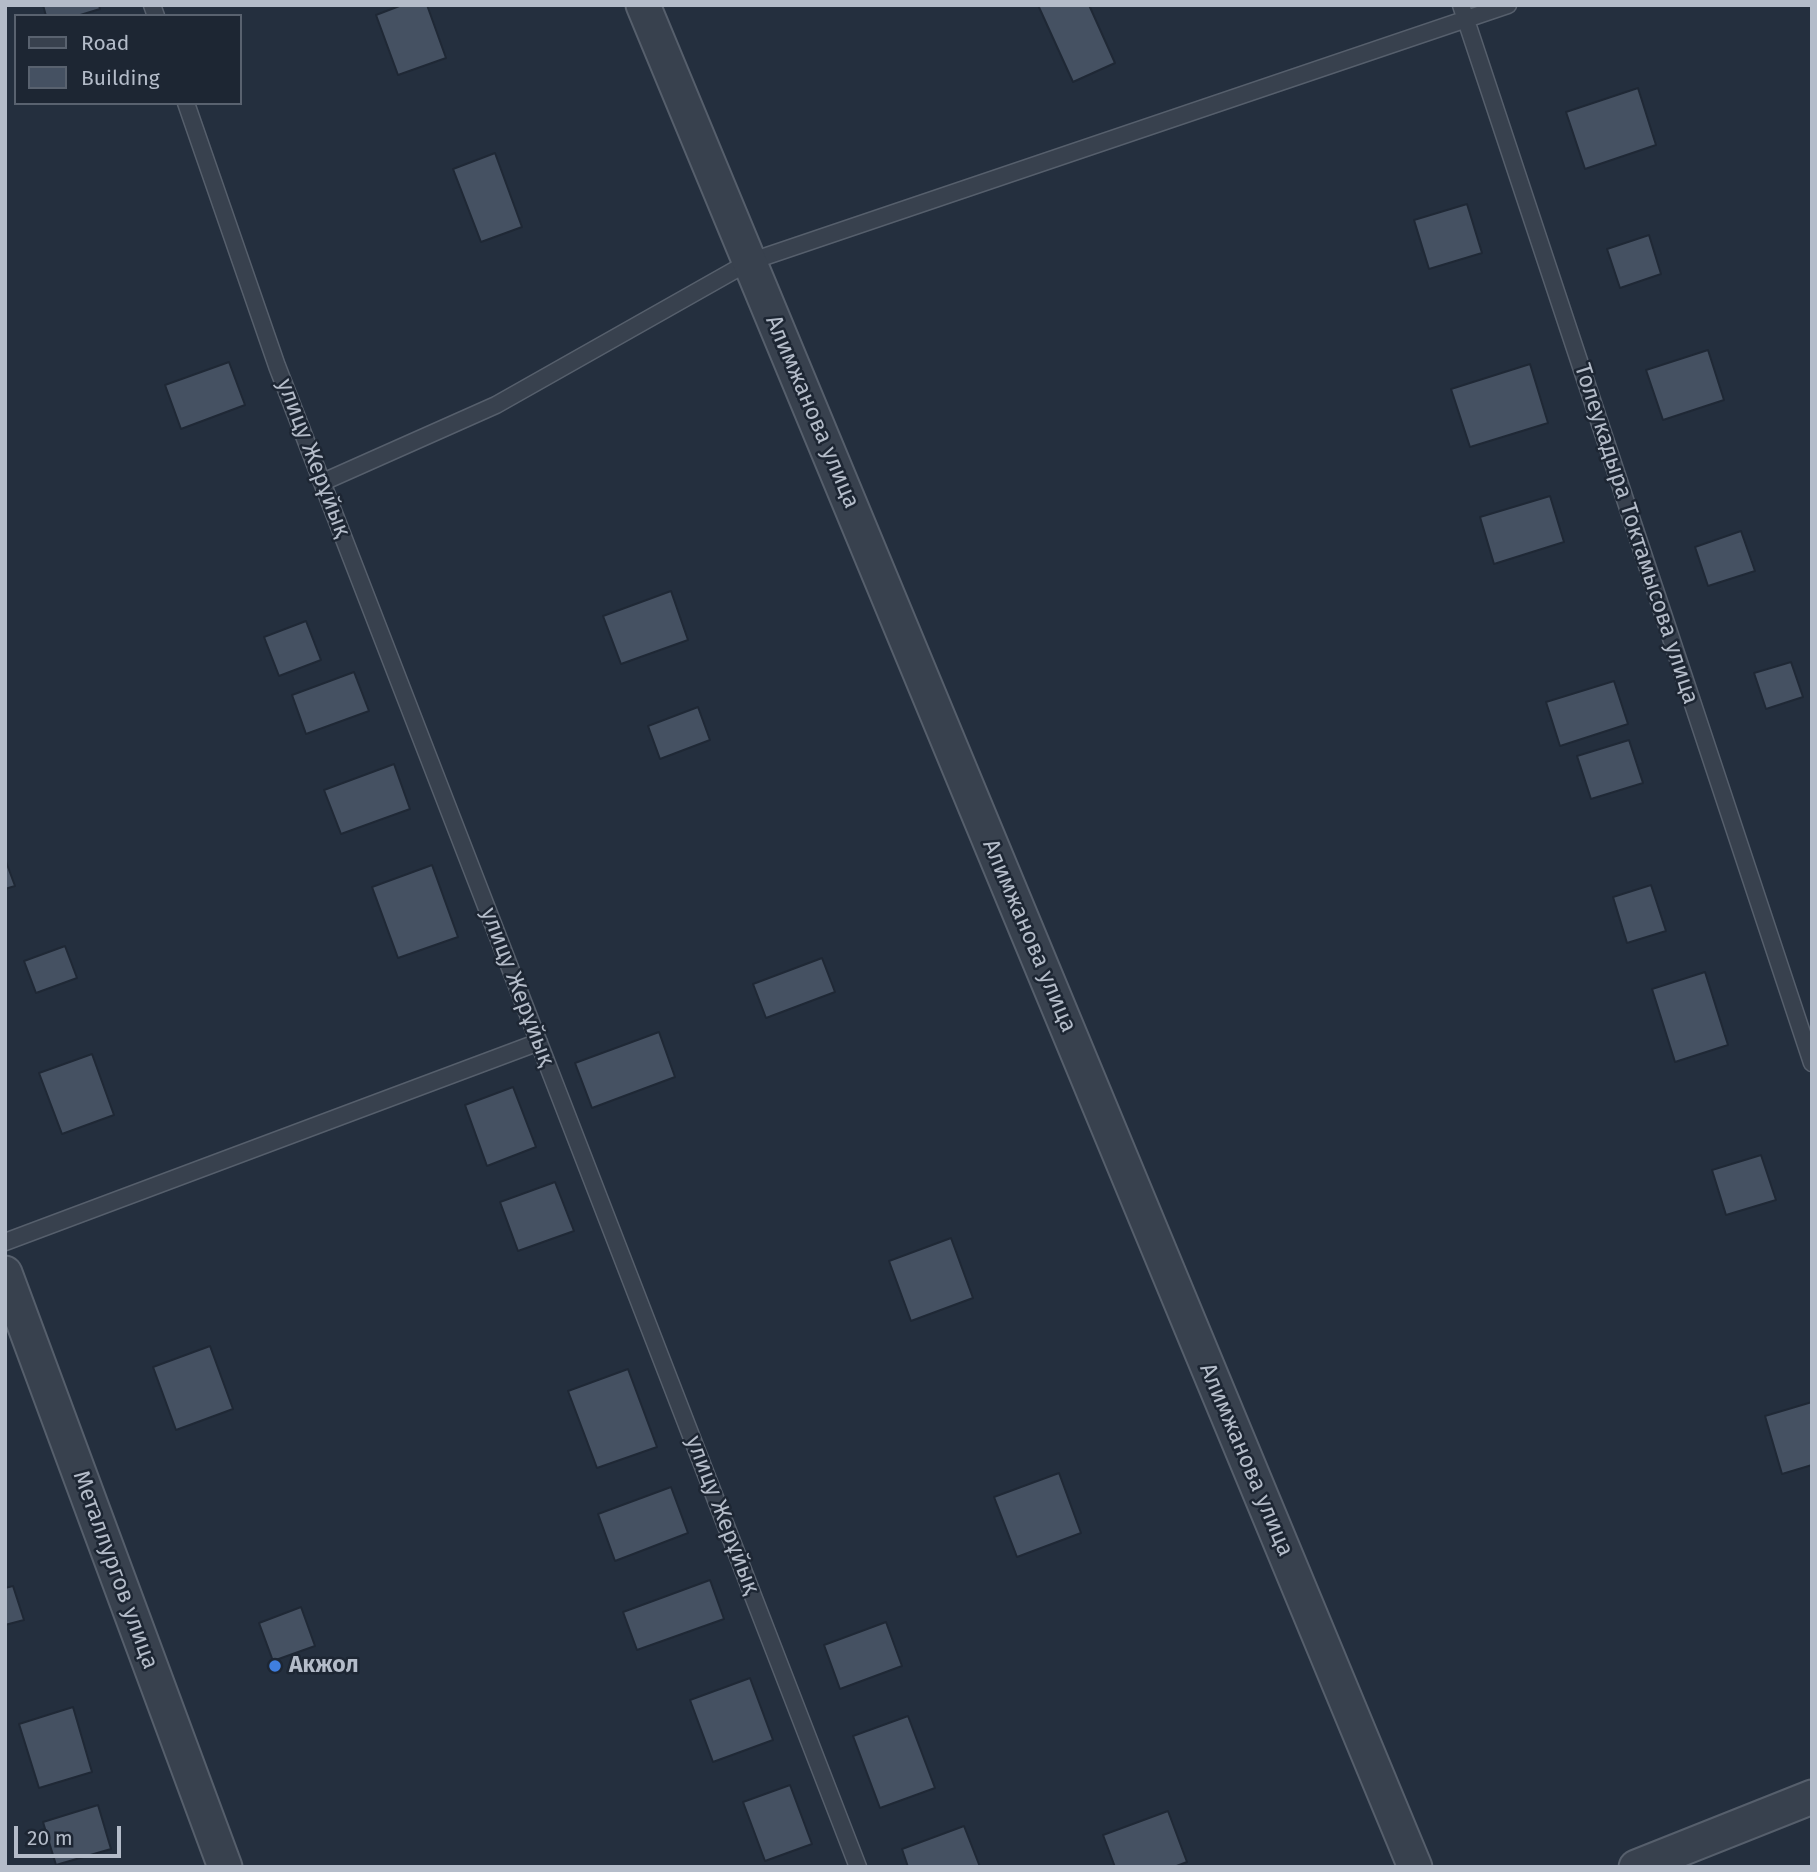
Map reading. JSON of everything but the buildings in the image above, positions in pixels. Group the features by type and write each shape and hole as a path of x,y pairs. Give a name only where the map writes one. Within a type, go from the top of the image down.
{"street":[{"name":"Алимжанова улица","path":"643,5 1415,1867"},
{"name":"Металлургов улица","path":"5,1273 14,1324 225,1867"},
{"path":"1636,1867 1812,1797"}],"lane":[{"path":"323,482 496,405 749,261 1463,12 1508,5"},
{"name":"Толеукадыра Токтамысова улица","path":"1463,12 1812,1063"},
{"name":"улицу Жерұйық","path":"187,105 277,366 858,1867"},
{"path":"5,1242 539,1042"}],"place":[{"name":"Акжол","path":"275,1666"}]}
